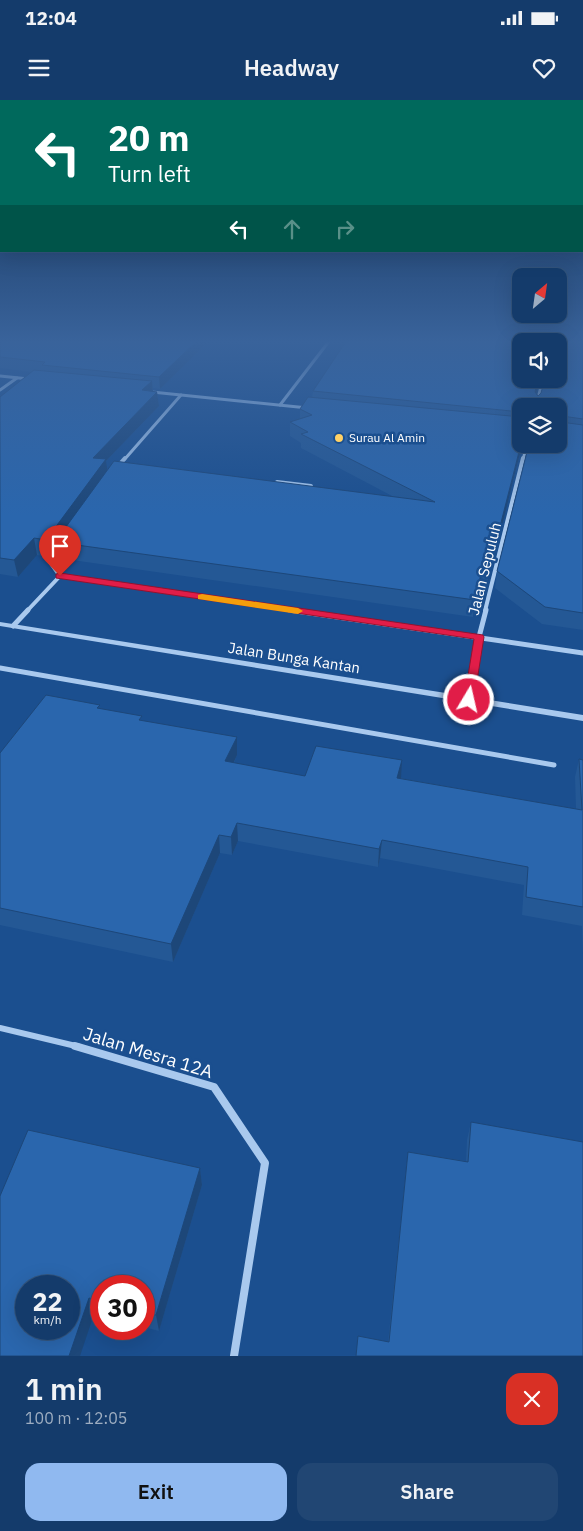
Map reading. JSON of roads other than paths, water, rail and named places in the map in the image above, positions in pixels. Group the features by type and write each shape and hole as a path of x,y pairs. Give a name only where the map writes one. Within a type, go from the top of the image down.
{"street":[{"path":"115,470 120,462 178,399"},
{"path":"217,399 309,408"},
{"path":"280,405 285,399"},
{"name":"Jalan Sepuluh","path":"469,700 479,637 525,453"},
{"path":"120,462 130,464"},
{"path":"272,481 311,486"},
{"path":"61,547 50,562 60,576 583,653"},
{"path":"13,626 60,576"},
{"name":"Jalan Bunga Kantan","path":"0,624 583,718"},
{"path":"0,668 554,765"},
{"name":"Jalan Mesra 12A","path":"0,1028 93,1050 214,1087 265,1163 234,1356"}],"place":[{"name":"Surau Al Amin","path":"339,438"}]}
